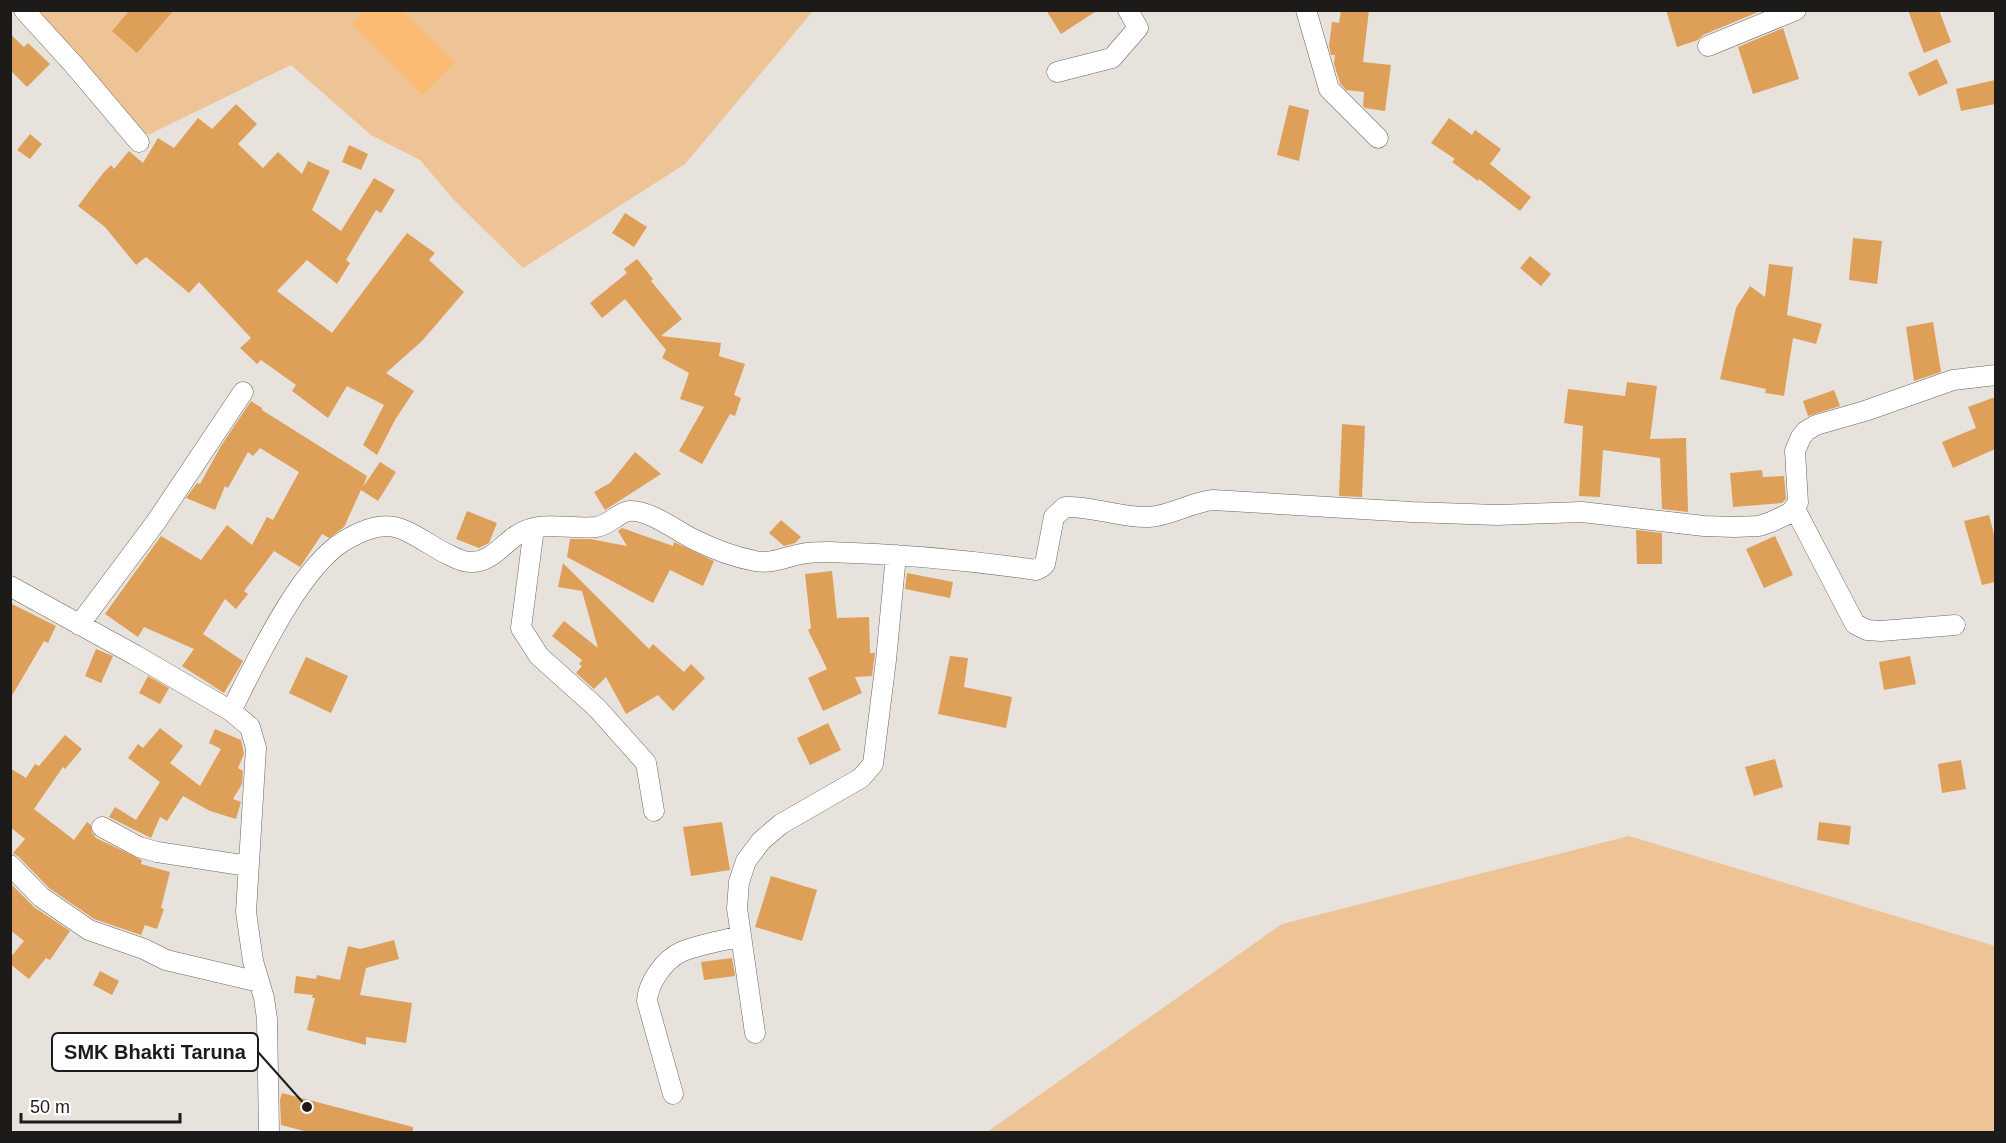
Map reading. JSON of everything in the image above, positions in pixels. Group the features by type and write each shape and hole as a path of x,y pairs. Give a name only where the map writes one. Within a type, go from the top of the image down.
{"street":[{"path":"24,10 139,142"},
{"path":"1056,72 1112,58 1137,28 1128,10"},
{"path":"1306,10 1329,89 1378,138"},
{"path":"1708,46 1796,10"},
{"path":"231,711 270,634 318,563 344,541 370,528 396,526 407,530 450,556 471,562 489,557 516,536 534,528 563,525 594,528 608,524 625,512 631,511 653,518 694,540 732,556 764,562 776,562 812,553 896,555 1039,569 1045,564 1054,517 1065,507 1148,517 1202,501 1213,500 1422,513 1612,514 1704,526 1734,527 1765,524 1795,509 1798,495 1795,451 1801,437 1816,425 1866,411 1953,380 1995,375"},
{"path":"79,625 156,522 243,392"},
{"path":"1795,509 1855,624 1867,630 1881,631 1955,625"},
{"path":"534,528 521,628 539,656 597,708 646,763 654,811"},
{"path":"755,1033 737,908 739,882 746,861 761,841 781,824 861,778 873,764 896,555"},
{"path":"10,586 44,603 231,711 250,727 256,748 246,912 248,937 264,998 267,1019 267,1130"},
{"path":"102,827 139,847 157,852 248,866"},
{"path":"10,865 41,897 89,930 144,949 166,960 259,982"},
{"path":"673,1094 647,1001 650,986 665,965 680,952 741,936"}],"shaded area":[{"path":"38,11 813,11 685,164 523,268 453,199 420,160 371,135 291,65 150,134 133,134"},
{"path":"365,11 402,11 455,62 422,95 352,25"},
{"path":"1629,836 1995,946 1995,1132 987,1132 1282,924"}],"building":[{"path":"130,10 174,10 137,53 112,31"},
{"path":"1046,10 1098,10 1061,34"},
{"path":"1341,10 1369,10 1363,62 1391,65 1385,111 1365,108 1363,106 1364,92 1346,90 1340,83 1334,64 1335,55 1331,55 1329,46 1332,22 1339,23"},
{"path":"1666,10 1763,10 1703,35 1698,40 1677,47"},
{"path":"1908,10 1939,10 1951,42 1924,53"},
{"path":"1783,28 1799,79 1753,94 1738,47"},
{"path":"10,34 24,47 28,43 50,64 27,87 10,70"},
{"path":"1937,59 1948,83 1919,96 1908,73"},
{"path":"1995,80 1995,104 1961,111 1956,89"},
{"path":"236,104 257,124 238,144 263,168 278,152 302,174 308,161 330,171 312,210 341,231 374,178 395,190 381,213 376,210 346,260 350,263 337,284 307,260 277,291 332,333 407,233 435,253 429,260 464,292 422,341 386,373 414,391 395,420 377,455 363,445 384,405 347,386 328,418 292,391 296,385 261,360 257,364 240,348 251,338 199,282 189,293 146,257 136,265 105,227 78,206 104,172 111,165 114,169 129,151 143,163 158,138 174,148 198,118 212,129"},
{"path":"1289,105 1309,110 1299,161 1277,155"},
{"path":"1449,118 1472,135 1475,130 1501,149 1490,164 1531,197 1520,211 1479,179 1478,181 1452,162 1455,159 1431,143"},
{"path":"30,134 42,144 30,159 17,150"},
{"path":"349,145 368,154 361,170 342,162"},
{"path":"625,213 647,227 634,247 612,233"},
{"path":"1853,238 1882,241 1877,284 1849,280"},
{"path":"1530,256 1551,274 1541,286 1520,268"},
{"path":"637,259 653,279 651,281 682,319 661,336 721,343 719,356 745,364 734,395 741,398 735,416 730,414 702,464 679,451 704,407 680,399 689,373 662,358 666,350 625,299 602,318 590,303 627,273 624,269"},
{"path":"1769,264 1793,267 1787,315 1822,324 1816,344 1793,338 1784,396 1765,393 1766,389 1720,379 1736,308 1750,286 1765,297"},
{"path":"1933,322 1941,372 1914,381 1906,327"},
{"path":"1627,382 1657,386 1650,439 1686,438 1688,512 1662,509 1660,458 1603,450 1600,497 1579,496 1583,426 1564,423 1568,389 1625,396"},
{"path":"1834,390 1840,406 1808,416 1803,401"},
{"path":"1995,397 1995,449 1953,468 1942,442 1976,428 1968,407"},
{"path":"251,401 367,476 363,487 380,462 396,472 378,501 361,490 344,527 329,538 322,534 300,567 274,551 244,591 248,594 236,609 225,599 203,634 243,661 224,693 182,666 194,649 144,627 138,637 105,614 161,536 201,560 227,525 252,545 267,517 273,520 299,472 260,448 253,456 248,452 228,488 225,486 215,510 186,498 197,483 200,484 221,446"},
{"path":"1342,424 1365,426 1362,497 1339,496"},
{"path":"635,452 661,474 605,510 594,492 610,483"},
{"path":"1762,470 1763,477 1784,476 1786,499 1782,503 1733,507 1730,473"},
{"path":"467,511 497,523 489,543 479,548 456,539"},
{"path":"1989,515 1995,538 1995,582 1982,585 1964,521"},
{"path":"781,520 801,537 795,543 784,546 769,533"},
{"path":"622,528 673,546 674,542 714,561 703,586 670,570 653,603 567,557 570,539 590,539 627,546 618,531"},
{"path":"1636,530 1662,533 1662,564 1637,564"},
{"path":"1775,536 1793,575 1764,588 1746,549"},
{"path":"563,563 649,649 653,644 684,672 691,664 705,678 673,711 658,695 626,714 606,677 594,689 576,673 582,666 579,664 582,660 552,636 564,621 598,648 582,591 558,587"},
{"path":"832,571 837,618 869,617 870,653 875,653 872,676 855,677 862,693 823,711 808,678 827,669 808,630 811,628 805,574"},
{"path":"907,573 953,582 950,598 905,589"},
{"path":"10,603 56,626 48,643 44,641 10,699"},
{"path":"96,649 113,656 101,683 85,676"},
{"path":"950,656 968,658 964,687 1012,697 1006,728 938,714"},
{"path":"1910,656 1916,684 1884,690 1879,662"},
{"path":"306,657 348,676 331,713 289,693"},
{"path":"148,676 169,688 160,704 139,693"},
{"path":"828,723 841,750 810,765 797,738"},
{"path":"160,728 183,746 170,763 200,786 221,749 209,743 215,729 241,740 244,754 238,768 243,771 242,784 233,799 241,802 236,819 210,811 183,796 167,821 160,817 151,838 109,817 115,807 136,820 160,782 128,758 138,744 143,748"},
{"path":"65,735 82,749 65,769 63,767 34,809 74,840 87,822 91,825 92,833 96,838 142,860 141,864 170,872 161,908 164,909 157,929 145,925 141,935 94,919 49,888 13,853 25,839 10,827 10,768 26,778 35,764 39,766"},
{"path":"1775,759 1783,787 1754,796 1745,767"},
{"path":"1961,760 1966,789 1942,793 1938,764"},
{"path":"722,822 730,870 691,876 683,827"},
{"path":"1819,822 1851,826 1849,845 1817,840"},
{"path":"771,876 817,890 802,941 755,927"},
{"path":"10,883 34,907 70,931 50,960 46,958 29,979 10,964 10,958 24,941 10,930"},
{"path":"394,940 399,959 366,968 360,995 412,1003 406,1043 366,1037 366,1045 307,1030 315,998 312,998 313,995 294,993 296,976 316,979 317,975 340,980 348,946 360,949"},
{"path":"732,958 735,976 704,980 701,962"},
{"path":"100,971 119,981 112,995 93,985"},
{"path":"282,1093 413,1127 413,1132 308,1132 281,1125"}],"place":[{"name":"SMK Bhakti Taruna","path":"307,1107"}]}
